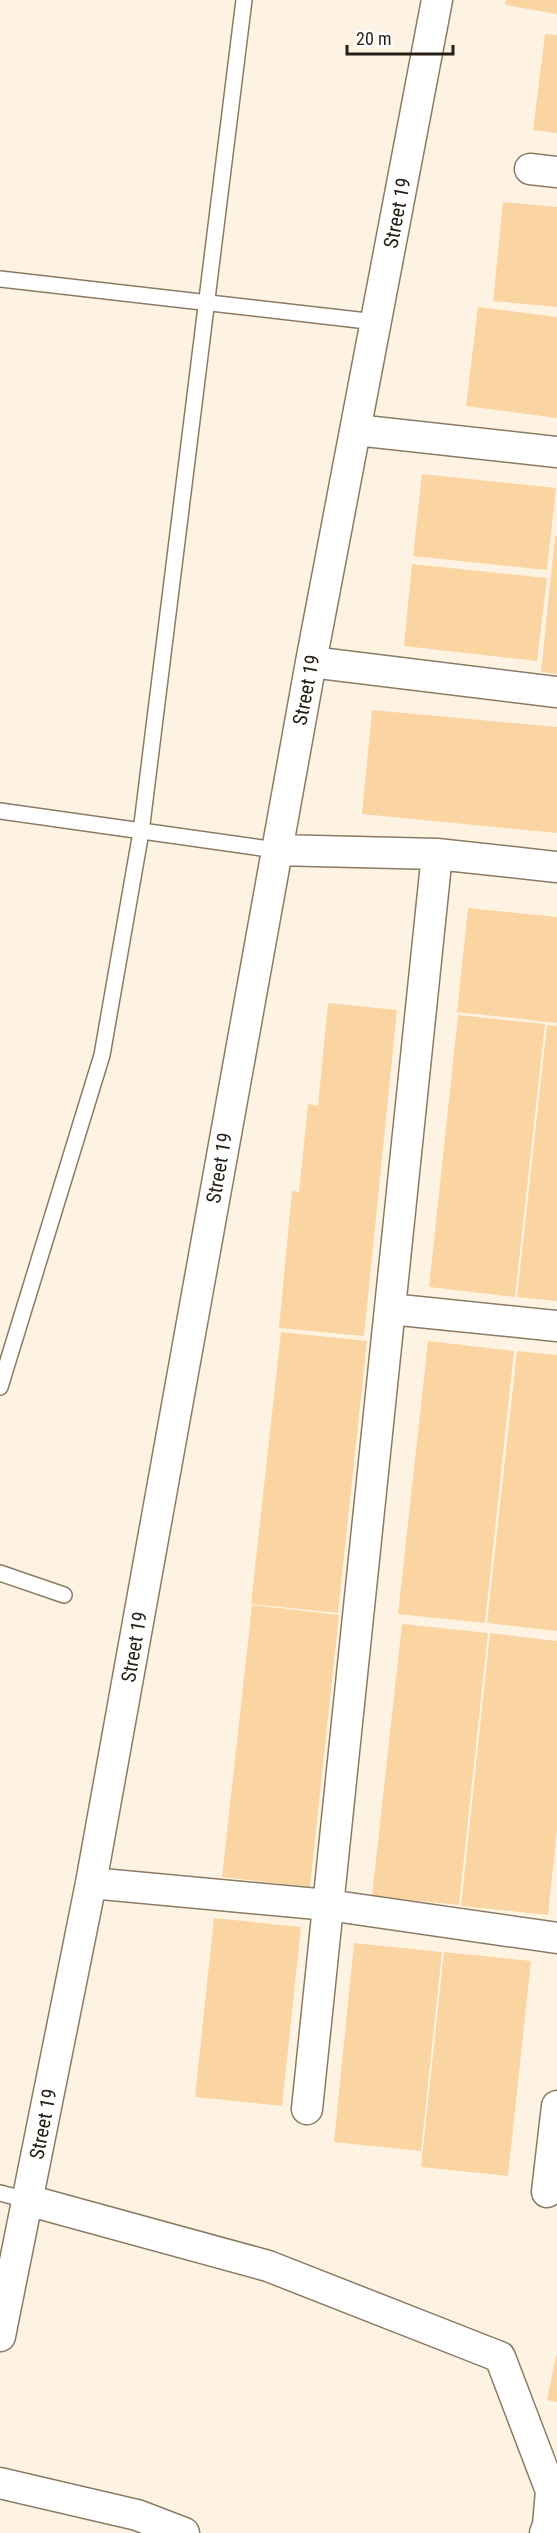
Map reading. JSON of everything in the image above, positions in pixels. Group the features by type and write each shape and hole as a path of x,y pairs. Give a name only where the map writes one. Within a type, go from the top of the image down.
{"street":[{"name":"Street 19","path":"0,2336 14,2197 91,1883 276,850 437,0"},
{"path":"356,430 557,452"},
{"path":"311,662 557,692"},
{"path":"276,850 437,854 557,867"},
{"path":"307,2109 437,854"},
{"path":"390,1309 557,1326"},
{"path":"91,1883 328,1905 557,1938"},
{"path":"547,2192 557,2106"},
{"path":"14,2197 268,2266 500,2357 551,2491 548,2525 545,2533"},
{"path":"0,2483 137,2515 184,2533"}],"lane":[{"path":"0,1387 102,1055 141,832 244,0"},
{"path":"0,279 376,322"},
{"path":"0,811 276,850"},
{"path":"0,1573 64,1595"}],"building":[{"path":"506,0 557,0 557,14 505,5"},
{"path":"545,34 557,35 557,133 533,130"},
{"path":"503,202 557,207 557,307 493,301"},
{"path":"478,307 557,317 557,418 466,406"},
{"path":"422,474 556,488 547,570 413,556"},
{"path":"555,536 557,536 557,674 541,672"},
{"path":"412,564 547,578 537,661 404,646"},
{"path":"372,710 557,727 557,833 362,814"},
{"path":"468,908 557,917 557,1023 457,1012"},
{"path":"328,1003 397,1010 364,1336 279,1328 292,1191 299,1192 308,1104 318,1106"},
{"path":"458,1015 545,1024 515,1297 429,1287"},
{"path":"547,1025 557,1026 557,1301 517,1297"},
{"path":"281,1332 367,1341 338,1613 251,1604"},
{"path":"428,1341 514,1351 485,1623 398,1614"},
{"path":"517,1351 557,1355 557,1631 487,1623"},
{"path":"252,1605 339,1615 310,1887 222,1877"},
{"path":"402,1624 488,1633 459,1905 372,1896"},
{"path":"490,1633 557,1641 557,1830 548,1915 461,1906"},
{"path":"214,1918 301,1927 282,2106 195,2097"},
{"path":"354,1943 442,1952 421,2151 334,2142"},
{"path":"444,1952 531,1961 508,2176 421,2167"},
{"path":"557,2356 557,2402 547,2400"}]}
